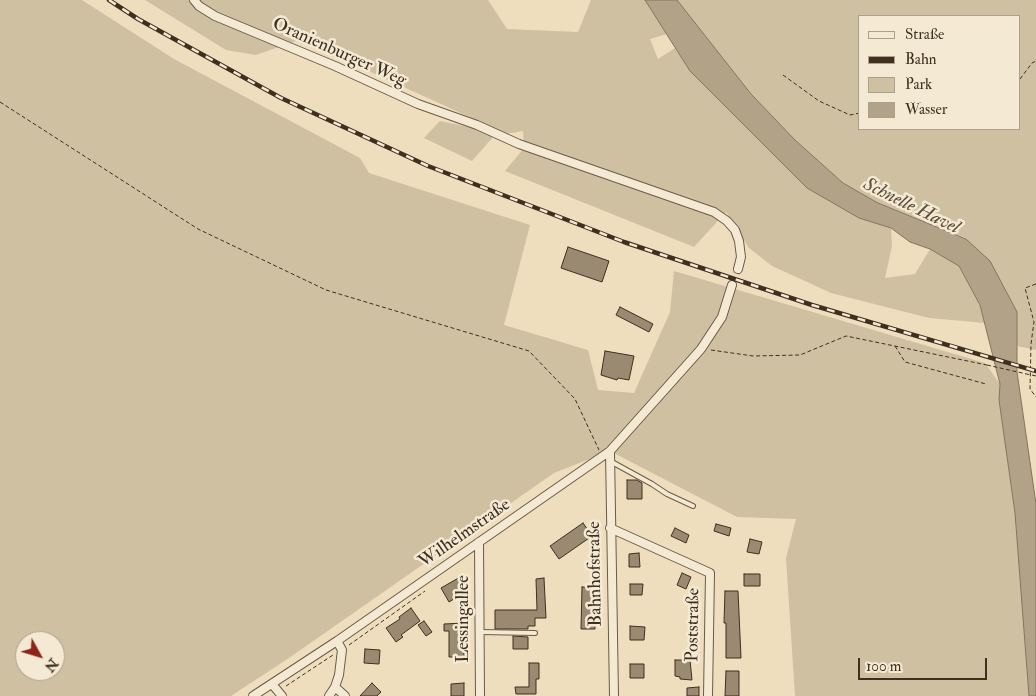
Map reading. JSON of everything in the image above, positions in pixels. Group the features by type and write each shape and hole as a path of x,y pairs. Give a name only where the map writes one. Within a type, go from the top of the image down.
{"street":[{"name":"Oranienburger Weg","path":"194,0 199,6 215,16 335,66 418,104 477,125 519,144 714,212 727,220 735,230 739,241 741,257 738,269"},
{"name":"Wilhelmstraße","path":"253,696 337,641 610,451 701,349 722,317 732,285"},
{"name":"Bahnhofstraße","path":"610,451 614,696"},
{"name":"Poststraße","path":"610,528 710,573 708,696"},
{"name":"Lessingallee","path":"479,542 480,696"},
{"path":"329,696 335,687 339,675 342,650 337,641"},
{"path":"272,684 282,696"},
{"path":"335,687 345,696"}],"lane":[{"path":"610,461 667,494 693,506"},
{"path":"480,632 535,633"}],"path":[{"path":"1021,79 1032,63 1036,61"},
{"path":"784,75 819,101 850,114 858,113"},
{"path":"0,102 198,229 326,290 529,351 575,399 602,457"},
{"path":"1036,284 1025,288 1034,322 1031,344 1030,389 1036,397"},
{"path":"701,349 754,356 800,355 846,336 1036,376"},
{"path":"895,346 906,362 986,384"}],"green space":[{"path":"0,0 82,0 174,59 360,158 369,173 530,225 504,325 588,350 598,390 634,393 670,312 674,271 985,363 1000,384 999,400 1015,513 1029,696 795,696 786,558 796,519 737,517 610,451 554,473 289,658 231,696 0,696"},
{"path":"145,0 488,0 507,29 578,32 591,0 645,0 667,34 650,39 658,59 675,48 690,71 807,188 859,218 891,228 892,246 885,278 915,274 930,249 959,266 980,305 985,323 929,318 831,293 772,266 749,248 726,212 694,247 505,171 524,148 523,131 494,136 472,161 424,138 440,121 484,130 487,125 364,69 296,41 256,55 226,50"},
{"path":"677,0 1036,0 1036,350 1017,346 1017,312 966,238 878,203 843,183 795,140 751,94"}],"water":[{"path":"645,0 677,0 751,94 795,140 843,183 878,203 966,239 990,261 1017,312 1017,372 1036,504 1036,696 1029,696 1015,513 999,400 1000,384 980,305 959,266 930,249 910,242 891,228 859,218 807,188 690,71"}],"building":[{"path":"568,247 609,261 602,282 561,268"},
{"path":"620,307 653,324 649,332 616,315"},
{"path":"605,351 634,356 629,380 618,378 617,380 601,375"},
{"path":"627,480 637,480 642,483 642,499 627,499"},
{"path":"583,523 592,536 559,559 550,546"},
{"path":"716,524 731,528 729,536 714,531"},
{"path":"675,528 689,535 686,543 671,536"},
{"path":"750,539 762,542 759,554 747,552"},
{"path":"639,553 640,567 629,567 629,554"},
{"path":"682,573 691,577 686,589 677,585"},
{"path":"744,574 760,574 760,586 744,586"},
{"path":"462,576 462,594 449,602 441,588"},
{"path":"544,578 546,618 535,618 535,626 528,626 528,629 495,629 495,610 537,610 536,579"},
{"path":"630,584 643,584 642,595 630,595"},
{"path":"582,587 600,587 600,602 595,602 595,629 581,629"},
{"path":"725,591 738,591 741,658 726,658"},
{"path":"411,608 420,621 401,635 403,637 396,642 386,628 400,619 399,617"},
{"path":"424,621 432,632 426,636 418,625"},
{"path":"463,623 464,657 449,657 449,631 444,631 444,624"},
{"path":"630,626 645,627 644,640 630,640"},
{"path":"513,636 528,637 528,649 513,649"},
{"path":"365,649 380,650 379,664 364,663"},
{"path":"675,660 690,660 692,680 680,679 680,677 675,676"},
{"path":"529,663 539,663 539,679 536,679 536,694 516,694 515,687 529,687"},
{"path":"630,664 644,664 644,678 630,678"},
{"path":"726,671 739,671 739,696 725,696"},
{"path":"372,683 381,692 377,696 360,696"},
{"path":"464,683 464,696 451,696 451,684"},
{"path":"699,687 699,696 687,696 687,688"}],"tunnel":[{"path":"732,285 738,269"}],"railway":[{"path":"109,0 138,19 281,98 428,166 624,242 812,305 1036,371"}],"water label":[{"name":"Schnelle Havel","path":"911,207"}]}
